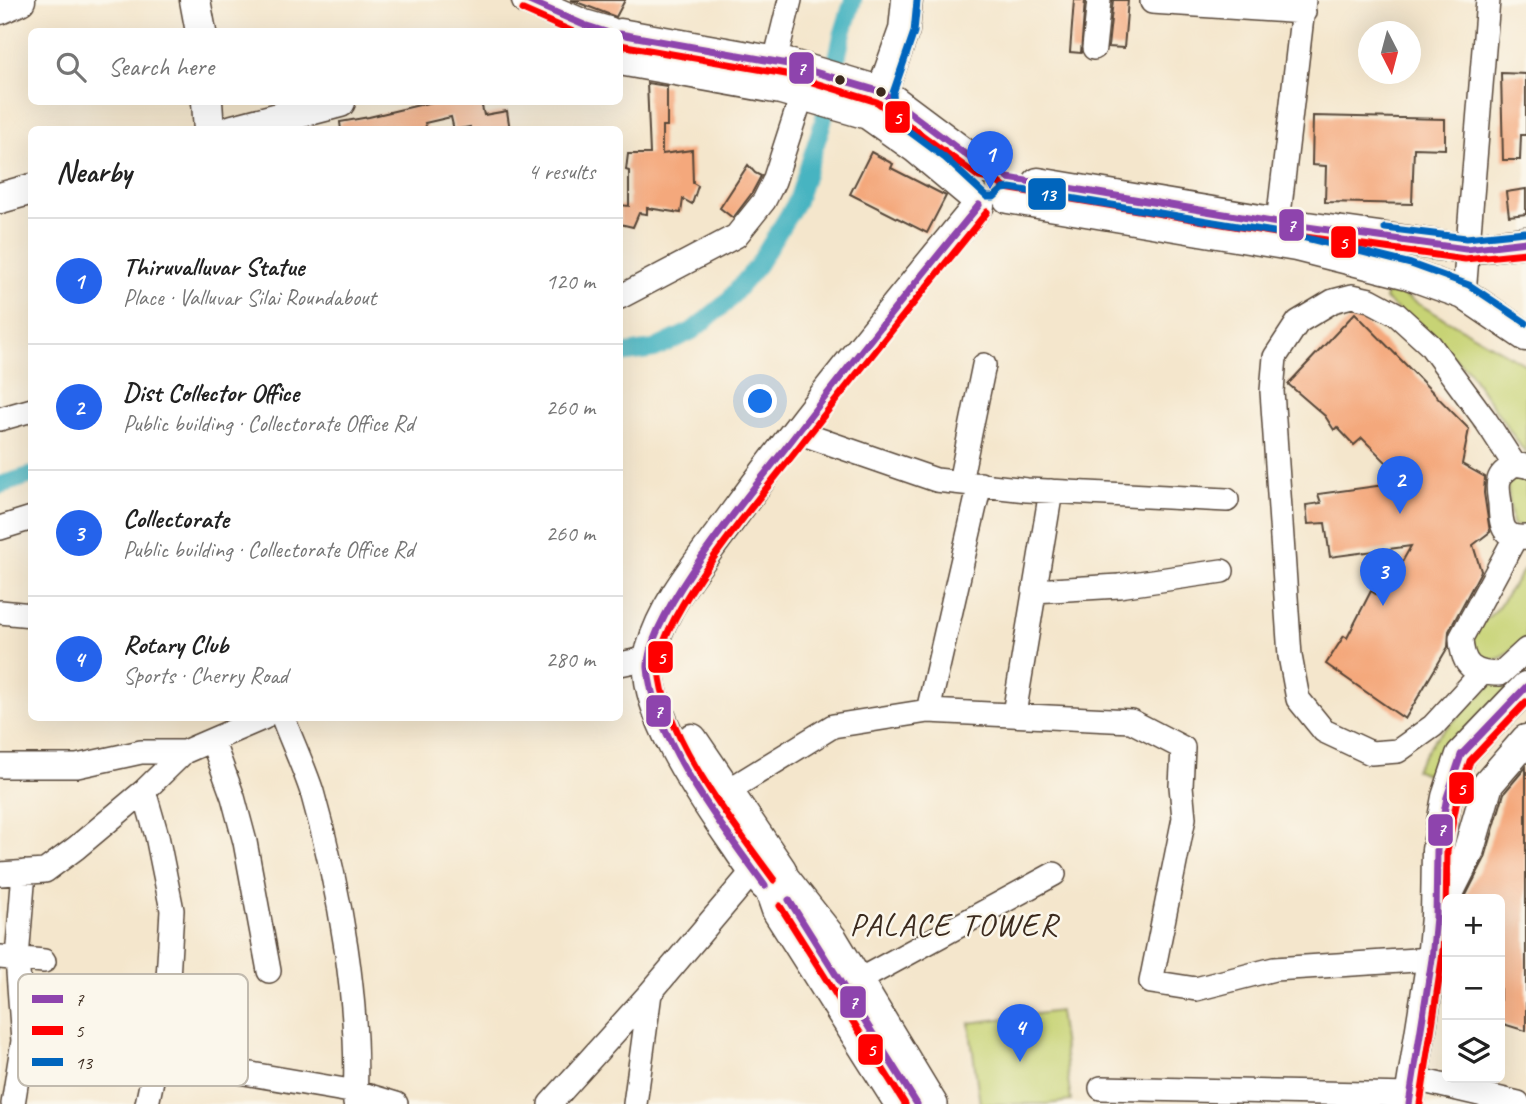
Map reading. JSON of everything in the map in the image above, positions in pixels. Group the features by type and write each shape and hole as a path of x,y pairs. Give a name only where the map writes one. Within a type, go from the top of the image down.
{"main road":[{"path":"0,9 19,0"},
{"path":"195,0 200,28"},
{"path":"527,0 590,28"},
{"path":"904,30 907,0"},
{"path":"878,111 904,30 917,0"},
{"path":"623,35 786,77 878,111 990,189 1296,246 1408,274 1464,294 1526,336"},
{"path":"623,60 786,77"},
{"path":"207,105 209,126"},
{"path":"248,126 329,105"},
{"path":"990,189 1278,223 1466,249 1526,243"},
{"path":"917,1104 772,876 716,797 668,699 650,654 664,618 681,588 797,432 990,189"},
{"path":"0,198 28,191"},
{"path":"1412,1093 1432,959 1436,918 1437,850 1447,797 1461,755 1526,687"},
{"path":"1436,918 1468,853 1488,784 1526,740"}],"street":[{"path":"623,295 736,236 764,201 774,181 786,77 790,0"},
{"path":"1094,48 1099,0"},
{"path":"1464,294 1488,0"},
{"path":"1152,2 1304,6 1278,223"},
{"path":"1481,674 1433,726 1398,751 1371,753 1324,731 1298,699 1290,656 1272,391 1275,357 1298,322 1334,301 1352,296 1370,300 1396,314 1430,345 1520,465 1502,473 1498,482 1501,521 1505,531 1521,537 1461,638 1461,654 1470,667 1481,674 1500,674 1526,650"},
{"path":"928,710 970,483 985,365"},
{"path":"0,419 28,411"},
{"path":"797,432 936,480 1051,491 1227,500"},
{"path":"1014,714 1051,491"},
{"path":"0,528 28,519"},
{"path":"1034,591 1119,586 1222,571"},
{"path":"0,612 28,615"},
{"path":"623,663 650,654"},
{"path":"716,797 833,726 928,710 1131,721 1183,748 1181,786 1184,818 1151,982 1196,989 1274,969 1432,959"},
{"path":"0,874 45,871 144,791 184,752 256,721"},
{"path":"284,721 311,790 339,901 355,1033 356,1098"},
{"path":"212,740 233,797 245,842 269,971"},
{"path":"0,766 77,766 141,752 184,752"},
{"path":"144,791 157,836 172,910 168,974"},
{"path":"18,1013 8,957 24,872"},
{"path":"861,979 1054,874"},
{"path":"772,876 835,937 936,1104"},
{"path":"550,1104 650,992 772,876"},
{"path":"772,876 774,912 896,1104"},
{"path":"8,957 44,961"},
{"path":"635,1104 650,992"},
{"path":"13,1104 18,1072"},
{"path":"248,1076 396,1104"},
{"path":"148,1104 152,1086"},
{"path":"1101,1088 1412,1093 1518,1103"}],"green space":[{"path":"1388,290 1399,293 1526,365 1526,454 1468,370 1385,299"},
{"path":"1521,477 1526,479 1526,528 1512,525 1507,481"},
{"path":"1526,567 1526,637 1499,659 1478,658 1469,643 1476,628 1495,611"},
{"path":"1526,658 1526,674 1451,742 1433,777 1415,769 1434,740 1487,689"},
{"path":"1059,1011 1071,1101 1047,1104 980,1104 969,1023"}],"building":[{"path":"571,0 625,0 616,17"},
{"path":"1074,0 1085,0 1081,53 1070,52"},
{"path":"1113,0 1128,0 1124,48 1108,47"},
{"path":"1501,73 1526,74 1526,135 1521,135 1520,160 1503,160"},
{"path":"647,83 667,86 667,126 662,126 662,154 692,150 693,183 698,186 692,204 683,199 681,213 647,208 647,214 639,213 633,227 623,225 623,205 629,206 629,171 626,170 628,154 650,154"},
{"path":"419,105 482,105 484,115 507,111 509,126 453,126 451,117 425,123 426,126 340,126 340,122"},
{"path":"1313,116 1445,119 1445,149 1414,148 1412,204 1325,202 1326,166 1312,165"},
{"path":"871,152 893,164 891,168 946,196 927,233 850,194"},
{"path":"748,165 761,176 733,218 720,208"},
{"path":"1526,189 1526,214 1509,216 1506,192"},
{"path":"1355,313 1469,429 1462,464 1485,477 1484,493 1490,532 1473,545 1481,571 1449,631 1448,647 1405,719 1326,664 1344,636 1347,638 1371,591 1382,598 1411,546 1330,557 1325,523 1308,524 1306,505 1321,503 1318,494 1406,482 1362,438 1354,445 1337,427 1334,430 1325,416 1288,384"},
{"path":"1526,767 1526,1031 1505,1025 1505,894 1467,894 1485,858 1504,793"}],"waterway":[{"path":"623,354 654,349 692,331 726,303 758,265 797,201 823,122 853,0"},
{"path":"0,485 28,476"}],"transit line":[{"name":"7","path":"527,0 593,28"},
{"name":"13","path":"917,1 914,32 893,93 895,121 945,158 987,197 994,197 1003,189 1010,188 1298,236 1411,264 1469,285 1526,323"},
{"name":"5","path":"523,10 564,28"},
{"name":"7","path":"623,35 788,64 882,92 985,169 999,170 1008,178 1278,223 1466,249 1526,242"},
{"name":"5","path":"623,46 786,74 877,102 979,177 995,180 1005,188 1276,233 1465,259 1526,253"},
{"name":"7","path":"765,886 711,811 676,753 653,695 648,668 652,645 684,584 732,516 979,205"},
{"name":"5","path":"774,880 703,779 673,722 663,694 659,668 663,646 693,588 740,522 987,212"},
{"name":"13","path":"1385,228 1466,238 1525,232"},
{"name":"7","path":"1409,1104 1432,959 1437,850 1447,797 1461,755 1526,687"},
{"name":"5","path":"1420,1104 1442,960 1447,851 1457,800 1470,761 1526,702"},
{"name":"7","path":"789,900 917,1104"},
{"name":"5","path":"780,906 905,1104"}],"place":[{"name":"Thiruvalluvar Statue","path":"990,189"},
{"name":"Dist Collector Office","path":"1400,514"},
{"name":"Collectorate","path":"1383,606"},
{"name":"Rotary Club","path":"1020,1062"}],"district":[{"name":"PALACE TOWER","path":"954,924"}]}
